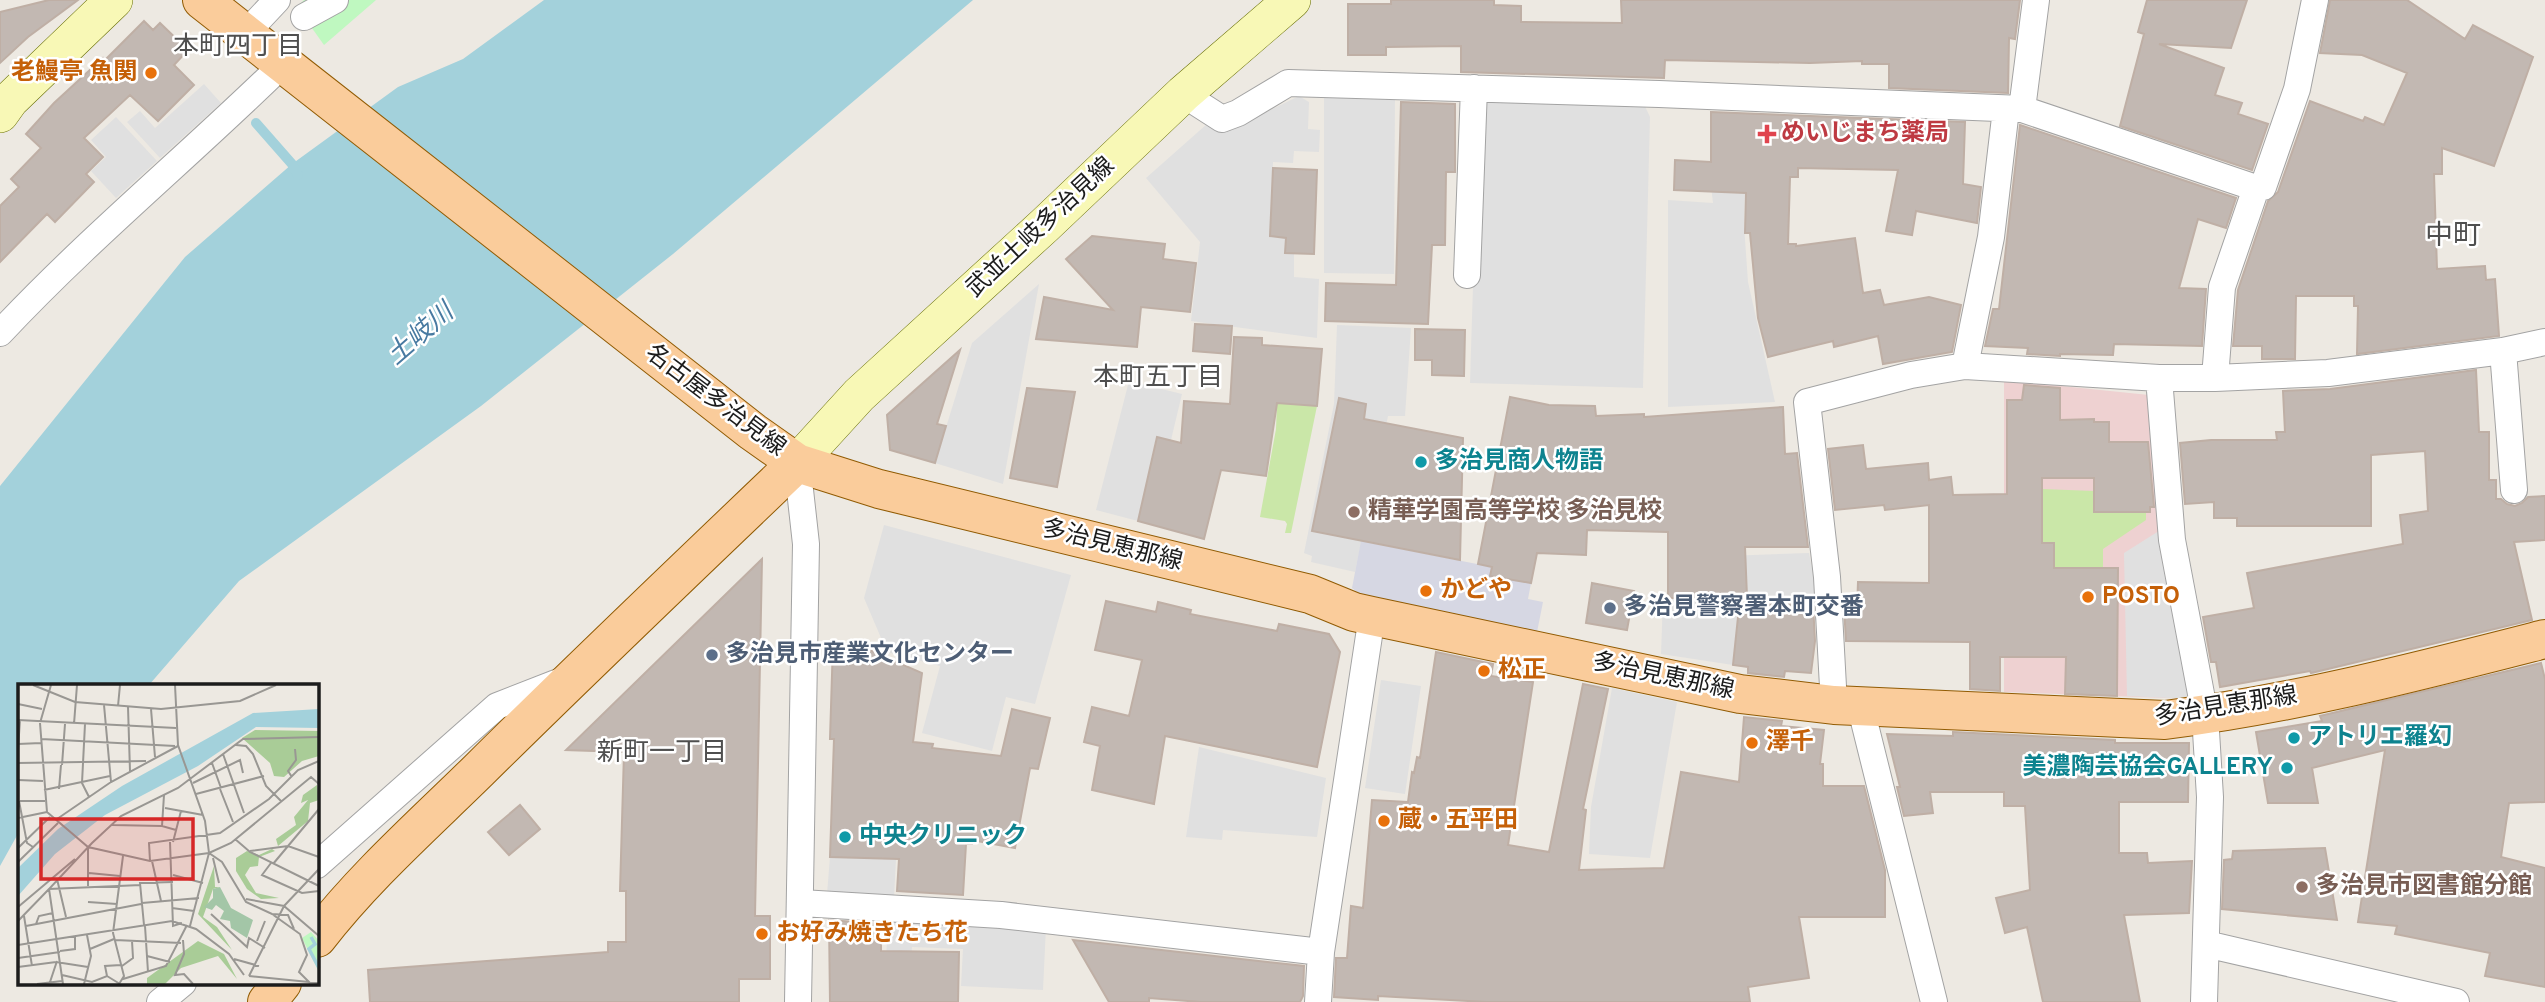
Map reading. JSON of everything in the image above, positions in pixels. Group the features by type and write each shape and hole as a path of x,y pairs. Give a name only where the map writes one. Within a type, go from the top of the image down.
{"main road":[{"path":"0,114 10,100 114,0"},
{"name":"名古屋多治見線","path":"202,0 753,432 797,463 573,677 373,874 335,914 318,937"},
{"name":"武並土岐多治見線","path":"797,463 859,395 1055,216 1183,94 1292,0"},
{"name":"多治見恵那線","path":"797,463 879,489 1310,594 1354,612 1740,694 1847,705 2165,720 2206,715 2387,679 2545,639"}],"street":[{"path":"246,33 277,0"},
{"path":"304,17 335,0"},
{"path":"1965,366 2036,0"},
{"path":"1183,94 1222,119 1238,113 1289,83 2014,108 2256,188 2263,187 2297,89 2315,0"},
{"path":"0,333 62,270 210,135 283,64"},
{"path":"1467,275 1474,88"},
{"path":"2215,378 2222,287 2256,188"},
{"path":"1934,1002 1847,705 1827,577 1807,402 1911,375 1965,366 2159,378 2215,378 2328,373 2503,351 2545,342"},
{"path":"2503,351 2514,490"},
{"path":"2159,378 2172,540 2206,715 2210,797 2204,1002"},
{"path":"797,463 806,544 798,1002"},
{"path":"1318,1002 1321,952 1372,616"},
{"path":"318,864 497,706 573,677"},
{"path":"801,903 1001,915 1321,952"},
{"path":"2206,944 2456,1002"},
{"path":"160,1002 182,984"}],"shaded area":[{"path":"204,84 221,103 160,158 127,122 140,111 155,128"},
{"path":"1324,90 1395,92 1394,274 1324,273"},
{"path":"1479,92 1643,102 1650,117 1643,388 1470,383"},
{"path":"1299,96 1309,102 1308,129 1320,130 1319,152 1294,151 1293,163 1273,162 1270,236 1286,238 1285,252 1294,253 1294,277 1319,279 1317,338 1191,321 1200,242 1146,178 1207,124 1238,126"},
{"path":"116,117 157,161 116,198 91,171 106,157 91,140"},
{"path":"1711,186 1745,186 1744,225 1748,282 1775,402 1668,407 1668,200 1713,203"},
{"path":"1039,284 1003,484 935,463 972,343"},
{"path":"1337,325 1411,328 1405,416 1388,416 1355,572 1311,562 1312,556 1304,553 1334,404"},
{"path":"2004,380 2149,395 2191,699 2004,692"},
{"path":"1129,381 1182,394 1171,440 1156,438 1138,521 1096,510"},
{"path":"884,525 1071,575 1035,704 1006,697 992,751 922,733 940,666 887,652 864,598"},
{"path":"2162,529 2191,699 2127,696 2124,553"},
{"path":"1361,541 1492,567 1491,576 1531,583 1528,599 1543,602 1537,632 1363,597 1352,588"},
{"path":"1809,553 1819,605 1741,596 1733,665 1661,654 1663,599 1697,599 1698,557"},
{"path":"1381,680 1421,686 1405,794 1365,788"},
{"path":"1612,688 1677,702 1650,858 1589,854 1591,807"},
{"path":"1199,747 1326,778 1317,837 1223,830 1222,840 1186,837"},
{"path":"830,857 896,859 894,898 827,894"},
{"path":"888,919 1046,927 1043,990 961,986 963,949 912,947 909,985 885,983"}],"green space":[{"path":"304,0 376,0 324,45 297,7"},
{"path":"1277,403 1317,406 1291,533 1285,533 1285,521 1260,517 1276,429"},
{"path":"2042,489 2094,491 2094,512 2146,512 2146,520 2103,549 2103,568 2053,568 2047,543 2042,543"}],"water":[{"name":"土岐川","path":"544,0 973,0 673,254 481,406 239,581 150,684 18,684 18,834 0,866 0,486 185,257 292,164 398,87 463,59"}],"building":[{"path":"49,0 78,0 28,37 0,63 0,12"},
{"path":"1391,0 1494,0 1494,5 1521,6 1521,22 1622,23 1621,0 2020,0 2015,39 2009,38 2008,93 1889,88 1889,64 1862,64 1862,61 1810,63 1665,60 1664,78 1461,72 1461,46 1386,47 1386,55 1348,55 1348,4 1391,4"},
{"path":"2147,0 2247,0 2231,48 2159,44 2224,68 2215,95 2242,103 2238,114 2268,124 2252,170 2120,126 2144,34 2138,32"},
{"path":"2330,0 2407,0 2465,39 2473,25 2533,57 2494,166 2442,148 2442,174 2434,174 2437,269 2485,266 2486,280 2495,279 2499,336 2357,354 2358,306 2354,306 2354,296 2296,296 2295,359 2262,359 2262,346 2233,346 2238,290 2268,201 2278,192 2310,101 2363,121 2365,117 2384,125 2407,73 2362,55 2320,53"},
{"path":"144,21 153,30 160,23 188,50 174,65 194,85 158,121 130,95 84,138 103,157 86,174 94,182 55,222 47,214 0,262 0,206 19,187 11,179 41,148 26,134 54,103 103,58 105,60"},
{"path":"1401,102 1455,104 1455,172 1446,172 1445,245 1432,245 1428,324 1325,321 1326,283 1396,285"},
{"path":"1711,112 1965,122 1963,184 1981,187 1977,223 1916,211 1912,235 1886,231 1898,170 1798,168 1798,177 1790,177 1788,244 1796,246 1855,238 1863,293 1880,290 1884,305 1929,297 1961,305 1952,352 1883,364 1878,336 1834,347 1833,341 1768,357 1758,318 1750,233 1745,233 1746,193 1674,190 1675,160 1711,162"},
{"path":"2020,125 2236,198 2226,228 2198,219 2179,288 2206,289 2202,346 2114,344 2113,355 2060,356 2027,354 2028,348 1985,346 1993,309 1999,309"},
{"path":"1273,168 1317,170 1314,254 1285,253 1286,238 1270,236"},
{"path":"1092,236 1165,244 1163,259 1196,263 1190,312 1141,307 1137,347 1036,339 1044,297 1113,310 1066,259"},
{"path":"1195,324 1232,326 1230,354 1193,351"},
{"path":"1415,329 1465,330 1464,376 1432,375 1432,360 1415,360"},
{"path":"1234,337 1262,338 1262,345 1322,349 1317,406 1277,403 1266,476 1221,470 1204,539 1138,521 1157,437 1181,443 1184,401 1230,404"},
{"path":"960,350 937,424 946,426 935,463 890,450 887,415"},
{"path":"2476,370 2479,432 2489,432 2489,480 2496,480 2496,499 2515,506 2528,497 2545,496 2545,540 2514,542 2532,620 2311,673 2310,671 2220,687 2216,662 2211,662 2203,617 2254,608 2247,573 2403,544 2400,515 2428,511 2425,451 2371,455 2371,526 2237,526 2237,518 2214,518 2214,502 2185,504 2180,443 2277,440 2276,432 2285,432 2283,391 2330,389"},
{"path":"2024,385 2060,388 2060,420 2094,419 2094,422 2109,422 2109,442 2148,442 2154,507 2150,507 2150,512 2094,512 2094,478 2042,478 2042,543 2054,543 2054,568 2118,568 2117,696 2065,694 2066,657 2000,657 2000,691 1970,689 1970,642 1846,641 1844,607 1857,609 1858,582 1929,583 1929,505 1885,510 1884,505 1835,510 1828,449 1863,445 1866,469 1928,463 1929,480 1951,477 1953,495 2007,494 2007,400 2022,400"},
{"path":"1027,388 1075,392 1057,487 1010,478"},
{"path":"1510,397 1549,405 1595,406 1596,416 1644,414 1644,417 1783,407 1785,454 1797,453 1808,547 1745,547 1747,597 1813,604 1815,641 1811,673 1785,671 1784,677 1748,673 1748,667 1733,665 1740,598 1668,598 1668,532 1587,530 1586,555 1537,553 1531,583 1490,576 1492,567 1478,564"},
{"path":"1339,398 1366,404 1364,419 1463,438 1460,560 1312,531"},
{"path":"762,559 755,916 770,916 770,979 739,979 739,1002 370,1002 368,970 608,952 608,942 626,942 626,891 620,891 624,752 566,750"},
{"path":"1592,583 1634,591 1627,630 1586,623"},
{"path":"1106,601 1156,612 1158,602 1191,610 1190,614 1277,631 1279,624 1329,634 1340,652 1317,767 1165,736 1154,804 1092,790 1100,746 1084,742 1092,707 1129,716 1142,660 1095,650"},
{"path":"833,643 870,645 869,650 922,673 913,742 933,744 932,748 1001,756 1012,709 1050,718 1038,769 1030,768 1015,848 972,840 972,844 966,844 963,895 897,891 899,859 830,857 834,739 830,739"},
{"path":"1436,652 1493,664 1491,676 1533,682 1508,845 1549,852 1583,684 1608,689 1583,809 1586,810 1579,870 1664,868 1681,772 1739,782 1744,717 1782,721 1781,726 1824,730 1820,764 1823,764 1823,786 1864,786 1885,870 1885,917 1799,917 1809,978 1748,987 1750,1002 1486,1002 1378,996 1378,1000 1334,997 1336,958 1347,958 1351,906 1363,908 1372,800 1408,802 1412,772 1414,773 1417,757 1420,758"},
{"path":"2541,663 2545,679 2545,802 2509,803 2501,857 2545,868 2545,987 2485,976 2490,953 2395,934 2397,926 2358,922 2385,750 2312,768 2318,803 2268,803 2256,732 2322,721 2320,716"},
{"path":"1953,732 2115,740 2115,743 2189,743 2188,802 2119,802 2119,853 2147,853 2148,863 2192,861 2189,913 2124,915 2140,1002 2043,1002 2027,927 2005,933 1996,898 2030,890 2025,806 2004,806 2004,792 1930,792 1933,813 1904,816 1887,734 1953,736"},
{"path":"520,805 540,829 509,855 488,832"},
{"path":"2325,848 2337,920 2222,909 2224,860 2232,859 2233,851"},
{"path":"829,920 881,924 881,951 959,952 958,1002 830,1002"},
{"path":"1073,940 1304,966 1303,996 1300,1002 1201,1002 1149,998 1149,1002 1109,1002"}],"waterway":[{"path":"256,123 292,164 298,175"}],"place":[{"name":"老鰻亭 魚関","path":"151,73"},
{"name":"めいじまち薬局","path":"1767,134"},
{"name":"多治見商人物語","path":"1421,462"},
{"name":"精華学園高等学校 多治見校","path":"1354,512"},
{"name":"かどや","path":"1426,591"},
{"name":"POSTO","path":"2088,597"},
{"name":"多治見警察署本町交番","path":"1610,608"},
{"name":"多治見市産業文化センター","path":"712,655"},
{"name":"松正","path":"1484,671"},
{"name":"アトリエ羅幻","path":"2294,738"},
{"name":"澤千","path":"1752,743"},
{"name":"美濃陶芸協会GALLERY","path":"2287,768"},
{"name":"蔵・五平田","path":"1384,821"},
{"name":"中央クリニック","path":"845,837"},
{"name":"多治見市図書館分館","path":"2302,887"},
{"name":"お好み焼きたち花","path":"762,934"}],"district":[{"name":"本町四丁目","path":"238,47"},
{"name":"中町","path":"2453,237"},
{"name":"本町五丁目","path":"1158,378"},
{"name":"新町一丁目","path":"662,753"}]}
